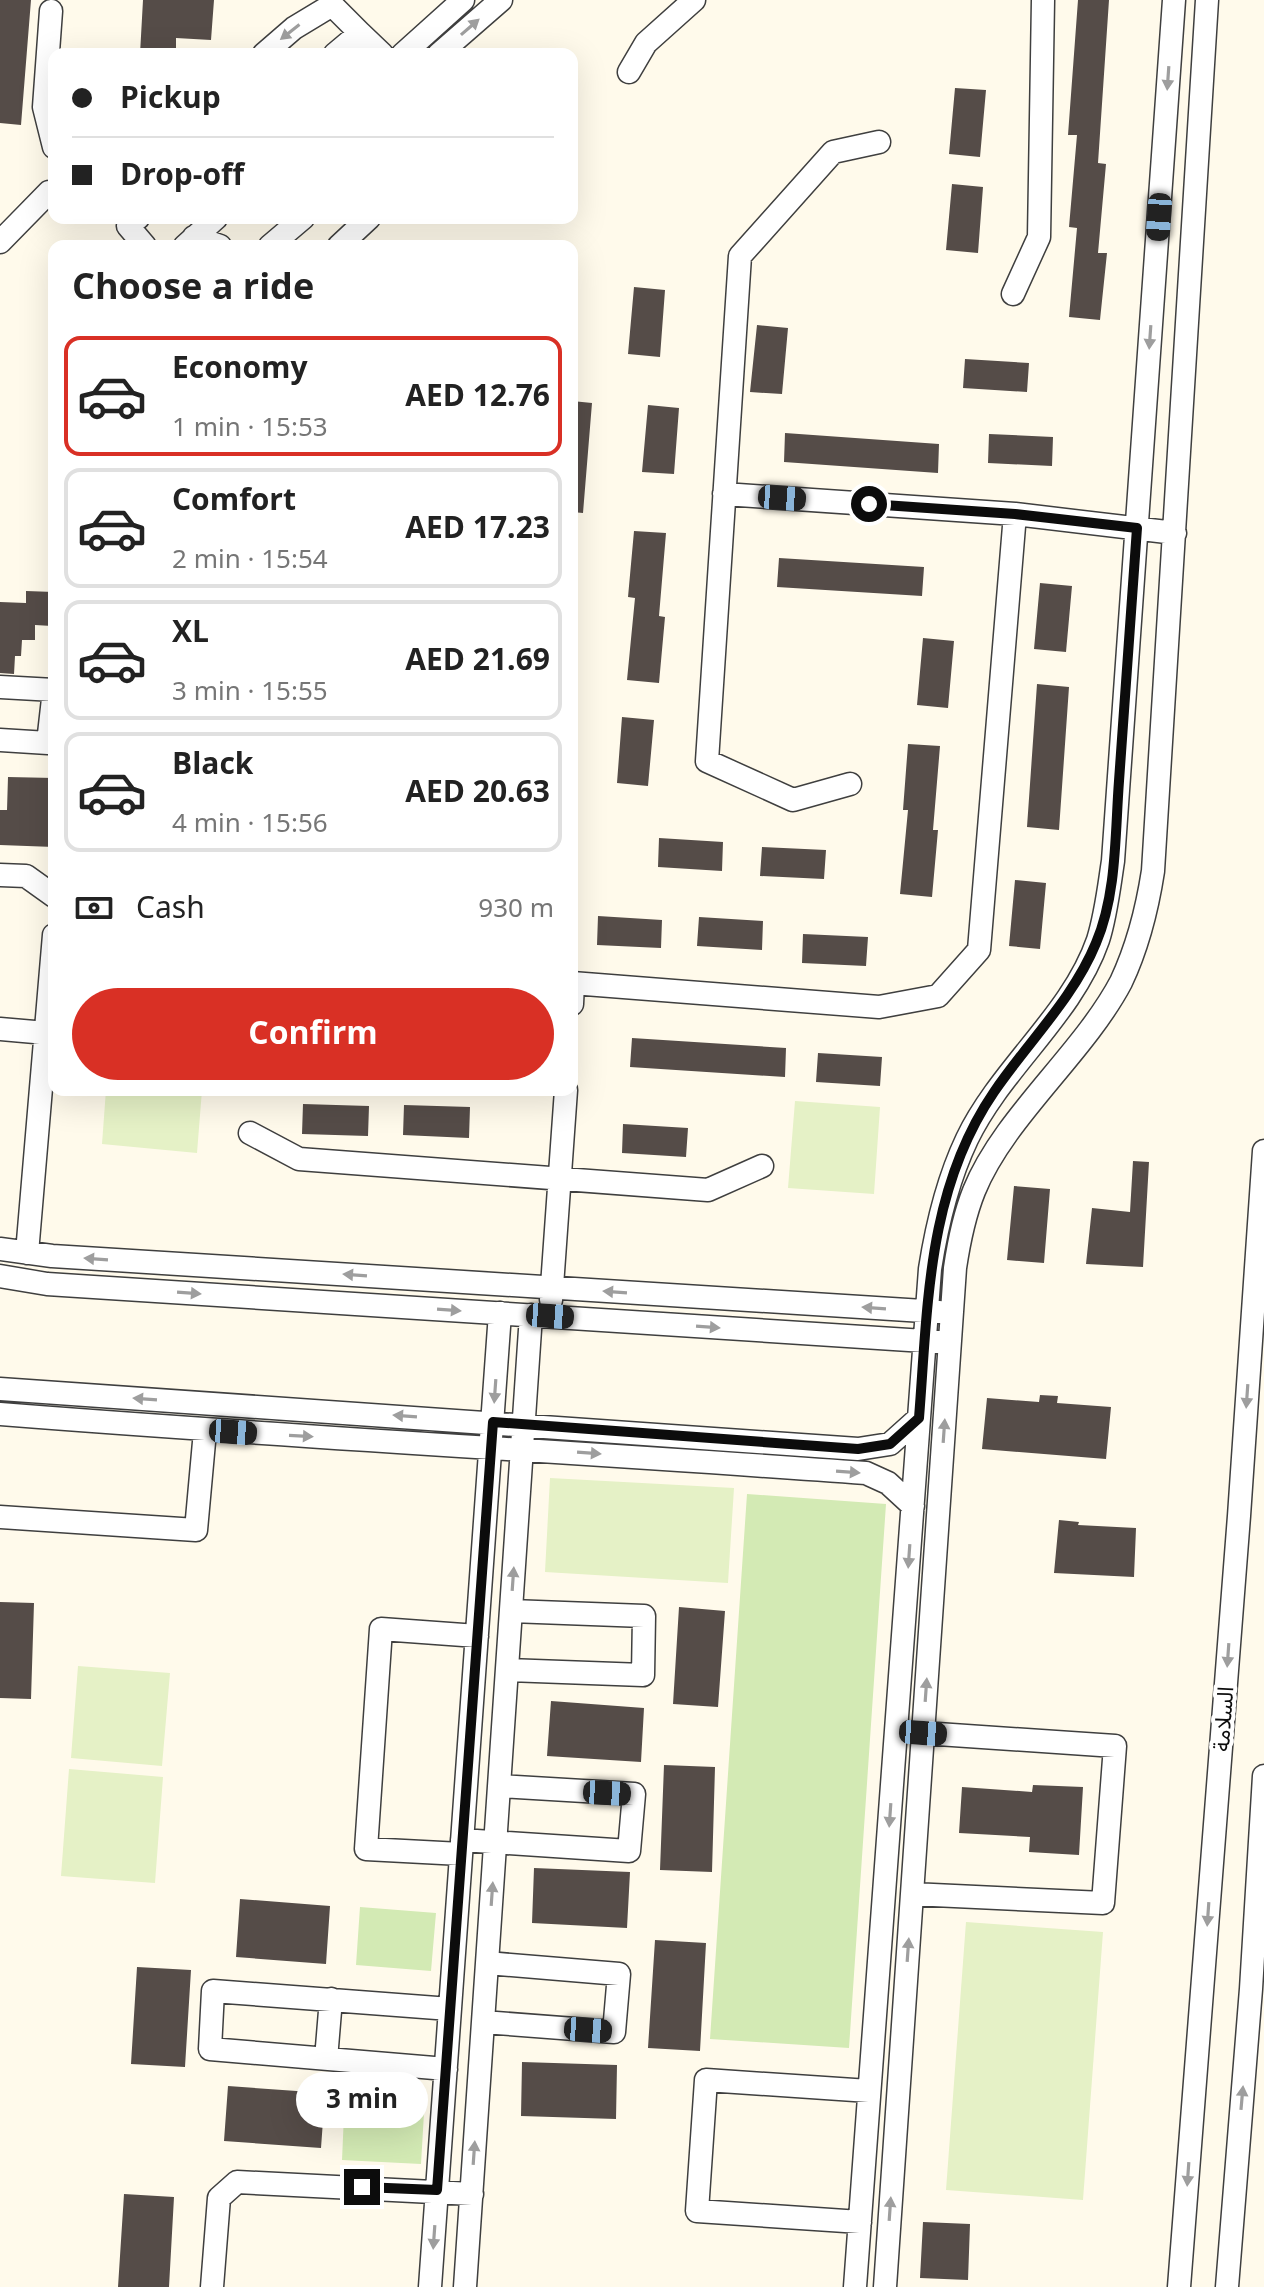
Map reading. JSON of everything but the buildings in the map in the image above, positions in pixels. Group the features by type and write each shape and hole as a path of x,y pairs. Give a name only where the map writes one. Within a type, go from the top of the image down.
{"street":[{"path":"410,48 463,0"},
{"path":"446,48 501,0"},
{"path":"629,72 646,43 694,0"},
{"path":"1013,294 1039,237 1043,0"},
{"path":"855,2287 927,1312 936,1232 947,1188 967,1138 993,1093 1067,996 1097,941 1113,861 1174,0"},
{"path":"885,2287 952,1313 961,1231 975,1189 996,1152 1104,1010 1135,949 1147,908 1153,871 1207,0"},
{"path":"271,48 294,28 332,5 376,48"},
{"path":"48,48 51,11"},
{"path":"342,48 360,33"},
{"path":"48,52 44,107 48,123"},
{"path":"850,784 793,800 707,761 740,256 833,152 879,142"},
{"path":"0,242 48,193"},
{"path":"192,240 210,224"},
{"path":"277,240 296,224"},
{"path":"345,240 363,224"},
{"path":"724,494 1015,514 1175,533"},
{"path":"578,990 879,1007 938,996 979,950 1015,514"},
{"path":"0,687 48,690"},
{"path":"0,740 48,743"},
{"path":"0,875 26,876 48,892"},
{"path":"27,1253 48,1008"},
{"path":"0,1029 46,1033"},
{"path":"465,2287 523,1425 540,1316 552,1288 566,1096"},
{"path":"250,1133 299,1159 708,1190 762,1166"},
{"name":"السلامة","path":"1179,2287 1264,1151"},
{"path":"0,1249 952,1313"},
{"path":"0,1276 47,1284 950,1342"},
{"path":"430,2287 500,1313"},
{"path":"0,1389 858,1449 890,1444 919,1418"},
{"path":"0,1414 205,1431 522,1448 866,1473 888,1483 913,1506"},
{"path":"0,1517 196,1530 205,1431"},
{"path":"507,1670 643,1675 644,1616 511,1611"},
{"path":"477,1636 381,1629 366,1849 462,1847 495,1842 629,1851 634,1794 499,1786"},
{"path":"912,1894 1103,1903 1115,1746 923,1733"},
{"path":"1227,2287 1251,1989 1264,1776"},
{"path":"1251,1989 1264,1940"},
{"path":"483,2022 614,2032 619,1974 487,1963"},
{"path":"446,2069 210,2049 213,1991 450,2009"},
{"path":"326,2059 331,1999"},
{"path":"860,2222 697,2211 706,2080 869,2091"},
{"path":"212,2287 219,2198 237,2182 472,2194"},
{"path":"1164,2287 1185,2212"}],"green space":[{"path":"106,1096 202,1096 197,1153 102,1144"},
{"path":"795,1101 880,1107 874,1194 788,1188"},
{"path":"550,1478 734,1488 728,1583 545,1572"},
{"path":"747,1494 886,1504 849,2048 710,2039"},
{"path":"78,1666 170,1673 162,1766 71,1758"},
{"path":"69,1769 163,1777 155,1883 61,1876"},
{"path":"360,1907 436,1913 431,1971 356,1965"},
{"path":"966,1922 1103,1932 1083,2200 946,2190"},
{"path":"345,2092 425,2096 421,2164 342,2160"}],"route":[{"path":"362,2187 437,2190 493,1422 858,1449 890,1444 919,1418 930,1269 936,1232 947,1188 967,1138 993,1093 1067,996 1097,941 1113,861 1137,528 1015,514 869,504"}]}
